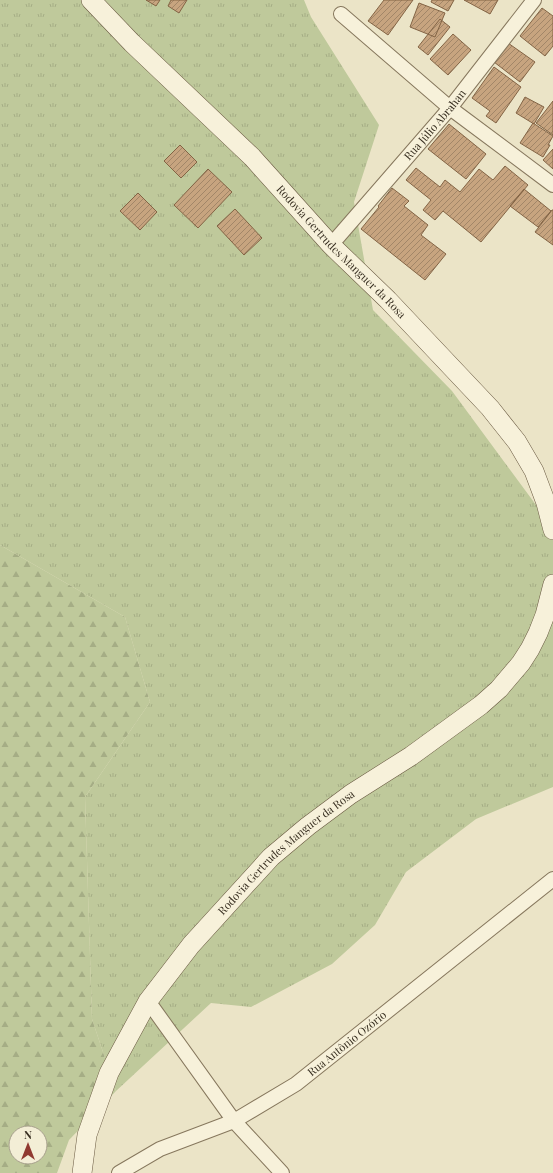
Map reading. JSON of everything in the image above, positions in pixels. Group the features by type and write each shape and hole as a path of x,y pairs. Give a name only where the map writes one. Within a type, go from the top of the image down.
{"main road":[{"name":"Rodovia Gertrudes Manguer da Rosa","path":"91,0 132,42 252,158 332,245 388,300 490,408 517,442 534,471 546,502 553,530"},
{"name":"Rodovia Gertrudes Manguer da Rosa","path":"82,1173 86,1136 109,1073 148,1001 191,945 271,857 308,826 351,794 411,756 481,705 499,689 521,663 530,648 545,614 553,584"}],"street":[{"name":"Rua Júlio Abrahan","path":"332,245 450,108 534,0"},
{"path":"341,14 450,108 553,185"},
{"name":"Rua Antônio Ozório","path":"119,1173 160,1149 234,1121 296,1084 553,879"},
{"path":"148,1001 234,1121 282,1173"}],"green space":[{"path":"0,0 304,0 311,17 379,125 354,202 373,310 452,391 553,528 553,787 476,819 406,872 375,925 332,964 251,1007 211,1003 116,1091 92,1019 85,797 150,702 125,617 0,545"},
{"path":"0,545 125,617 150,702 85,797 92,1019 116,1091 69,1140 57,1173 0,1173"}],"building":[{"path":"146,0 160,0 156,6"},
{"path":"171,0 187,0 179,13 168,6"},
{"path":"384,0 413,0 388,35 368,21"},
{"path":"432,0 454,0 448,11 431,2"},
{"path":"464,0 498,0 490,14"},
{"path":"419,3 445,13 435,37 410,27"},
{"path":"542,8 553,16 553,46 545,56 520,36"},
{"path":"440,19 450,27 428,55 418,47"},
{"path":"453,34 471,50 448,75 430,59"},
{"path":"508,43 535,62 520,82 494,62"},
{"path":"494,67 521,87 496,123 486,116 490,111 472,98"},
{"path":"525,97 544,107 534,124 516,113"},
{"path":"553,101 553,135 536,123"},
{"path":"533,123 553,136 543,157 520,143"},
{"path":"449,124 486,154 466,179 428,149"},
{"path":"180,145 197,162 181,178 164,161"},
{"path":"553,149 553,169 543,160"},
{"path":"505,166 528,185 481,242 443,211 435,220 423,210 431,200 406,180 416,168 440,187 445,180 460,192 479,169 493,180"},
{"path":"208,169 232,192 198,228 174,205"},
{"path":"392,188 409,201 404,206 428,225 421,235 446,254 425,280 361,229"},
{"path":"524,189 551,211 538,227 510,206"},
{"path":"138,193 157,212 140,230 120,211"},
{"path":"235,209 262,238 244,255 217,226"},
{"path":"553,210 553,245 535,232"}]}
